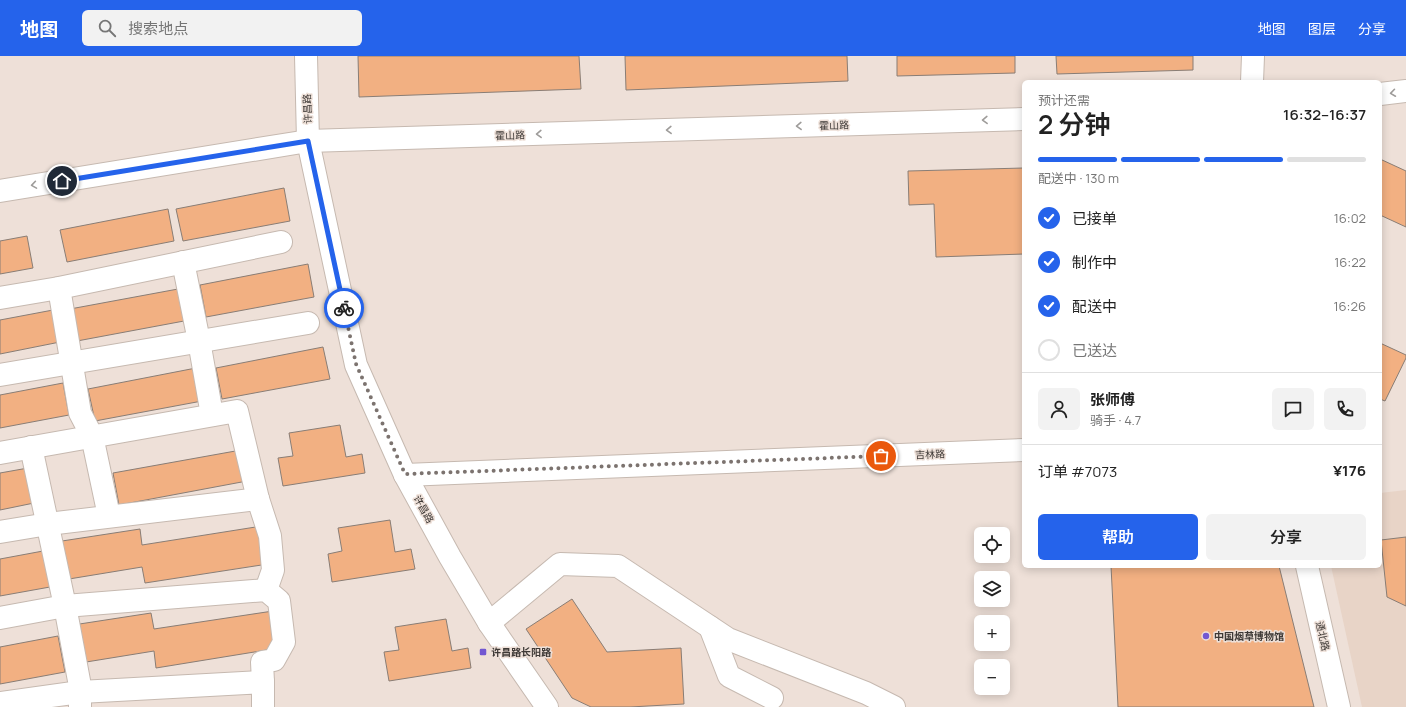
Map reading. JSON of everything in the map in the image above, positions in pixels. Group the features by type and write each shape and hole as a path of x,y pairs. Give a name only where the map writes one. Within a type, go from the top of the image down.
{"street":[{"name":"许昌路","path":"306,56 308,141 356,364 405,474 450,556 489,623 547,707"},
{"path":"1252,80 1253,56"},
{"path":"1382,94 1406,91"},
{"name":"霍山路","path":"0,191 308,141 1022,119"},
{"path":"0,298 59,288 281,242"},
{"path":"183,262 212,415"},
{"path":"59,288 80,413 92,436 109,516"},
{"path":"0,375 308,323"},
{"path":"0,453 237,411 258,499 270,536 273,570 266,590"},
{"path":"31,447 65,606 80,686 80,699"},
{"name":"吉林路","path":"405,474 1022,450"},
{"path":"0,532 109,516 258,499"},
{"path":"489,623 560,564 618,566 728,639 866,693 894,707"},
{"name":"通北路","path":"1307,568 1339,707"},
{"path":"0,618 65,606 266,590 279,601 284,642 274,660 262,662 263,707"},
{"path":"710,627 729,676 772,698"},
{"path":"0,703 80,699 263,682"}],"shaded area":[{"path":"1406,490 1406,707 1362,707 1331,568 1382,568 1382,493"}],"building":[{"path":"358,56 579,56 581,89 359,97"},
{"path":"625,56 847,56 848,81 626,90"},
{"path":"897,56 1015,56 1015,73 897,76"},
{"path":"1056,56 1193,56 1193,70 1057,74"},
{"path":"1382,160 1406,171 1406,227 1382,216"},
{"path":"1022,168 1022,254 936,257 934,204 909,205 908,171"},
{"path":"284,188 290,221 183,241 176,209"},
{"path":"168,209 174,241 67,262 60,230"},
{"path":"27,236 33,268 0,274 0,241"},
{"path":"308,264 314,297 206,317 200,285"},
{"path":"178,289 184,321 77,341 70,309"},
{"path":"53,310 60,342 0,354 0,320"},
{"path":"1382,344 1406,355 1406,358 1385,401 1382,400"},
{"path":"323,347 330,379 222,399 216,368"},
{"path":"196,368 202,401 95,421 88,389"},
{"path":"63,383 69,415 0,428 0,395"},
{"path":"340,425 346,457 362,454 365,473 283,486 278,458 293,456 289,433"},
{"path":"241,450 247,481 119,505 113,473"},
{"path":"28,468 34,503 0,510 0,473"},
{"path":"390,520 395,552 411,549 415,569 332,582 328,554 342,551 338,528"},
{"path":"262,526 268,564 145,583 142,567 69,579 62,541 140,529 142,545"},
{"path":"1406,537 1406,606 1387,597 1382,540"},
{"path":"43,551 50,587 0,596 0,559"},
{"name":"中国烟草博物馆","path":"1111,568 1279,568 1314,707 1118,707"},
{"path":"572,599 607,652 681,648 684,704 630,707 591,707 572,698 526,629"},
{"path":"273,611 279,648 156,668 154,651 80,663 73,625 151,613 154,629"},
{"path":"446,619 452,651 468,648 471,668 389,681 384,652 399,650 395,627"},
{"path":"58,636 65,672 0,684 0,647"}],"way so far":[{"path":"344,308 356,364 405,474 881,456"}],"place":[{"name":"中国烟草博物馆","path":"1206,636"},
{"name":"许昌路长阳路","path":"483,652"}],"route":[{"path":"62,181 308,141 344,308"}]}
